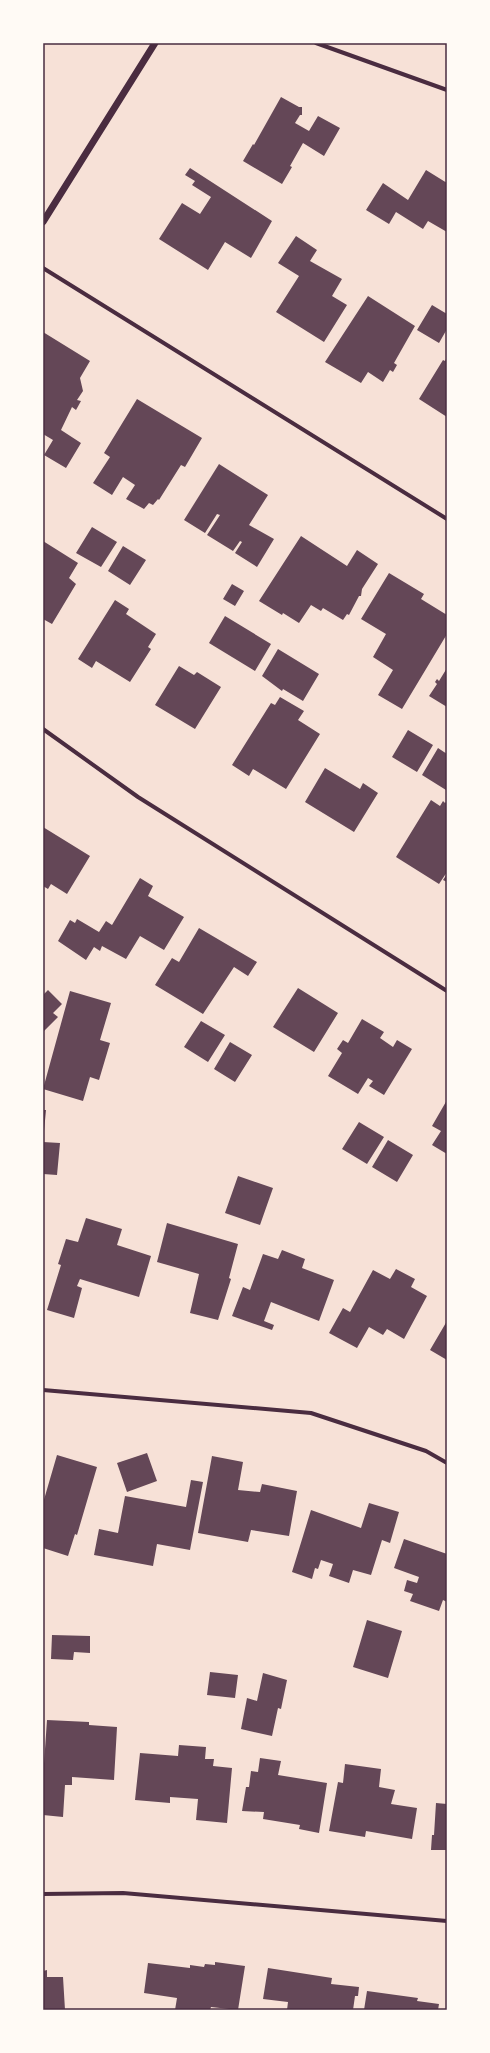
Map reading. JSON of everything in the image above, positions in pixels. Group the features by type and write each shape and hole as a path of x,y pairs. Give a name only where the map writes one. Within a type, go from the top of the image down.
{"street":[{"path":"43,222 155,43"},
{"path":"316,43 447,90"},
{"path":"43,268 447,519"},
{"path":"43,729 138,797 447,991"},
{"path":"43,1390 311,1413 426,1452 447,1463"},
{"path":"43,1894 123,1893 447,1921"}],"building":[{"path":"281,97 299,107 302,107 302,115 300,115 295,123 309,131 318,116 340,128 324,156 303,143 282,184 243,161 253,144 254,145"},
{"path":"190,168 272,221 251,258 225,242 208,270 159,239 182,203 200,214 211,197 192,185 195,181 185,175"},
{"path":"426,170 447,183 447,232 428,221 423,229 396,212 389,224 366,210 383,183 408,200"},
{"path":"296,236 317,250 310,261 342,279 332,296 347,305 324,342 276,312 299,276 278,263"},
{"path":"368,296 415,326 394,363 397,365 393,372 390,370 383,382 368,372 361,383 325,362"},
{"path":"432,305 447,314 447,329 439,343 417,330"},
{"path":"43,332 90,361 80,378 83,391 77,400 81,401 76,410 72,407 61,430 81,443 66,468 44,455 53,440 43,434"},
{"path":"447,357 447,417 419,399 443,360 445,361"},
{"path":"137,399 202,438 185,467 181,465 159,500 158,499 153,505 149,503 144,509 126,499 135,485 123,477 112,495 93,483 110,457 104,453"},
{"path":"219,464 268,495 249,525 274,539 257,567 235,553 242,542 240,541 233,551 207,535 220,515 217,514 205,533 184,520"},
{"path":"92,527 117,542 101,567 76,553"},
{"path":"301,536 347,566 357,550 378,564 362,589 361,596 359,596 349,615 347,614 343,620 323,608 321,611 311,605 299,623 259,601"},
{"path":"43,541 78,563 69,578 76,584 52,624 43,619"},
{"path":"123,546 146,560 130,585 108,571"},
{"path":"389,573 424,594 421,599 447,615 447,634 402,709 378,695 393,670 373,657 386,634 361,619"},
{"path":"232,584 244,591 235,606 223,599"},
{"path":"115,600 129,609 126,614 156,634 148,647 151,649 130,682 96,661 92,668 78,659"},
{"path":"225,616 271,644 255,671 209,643"},
{"path":"278,649 319,674 303,701 283,689 282,691 262,676"},
{"path":"179,666 194,675 197,672 221,687 195,729 155,705"},
{"path":"447,668 447,707 429,696 437,684 435,682 437,679 439,681"},
{"path":"280,697 304,711 298,720 320,734 286,789 253,769 249,776 232,765 271,703 275,705"},
{"path":"408,730 433,745 417,772 392,757"},
{"path":"438,748 447,754 446,790 422,775"},
{"path":"325,768 360,789 363,783 378,793 354,832 305,802"},
{"path":"431,800 440,806 443,801 445,803 447,801 447,872 439,884 396,857"},
{"path":"43,827 90,856 67,894 51,884 48,889 43,886"},
{"path":"447,874 447,882 443,880"},
{"path":"140,878 153,886 148,896 184,917 164,950 140,936 126,959 102,946 100,951 94,947 86,960 58,941 70,920 75,923 77,919 99,932 106,921 112,925"},
{"path":"199,928 257,962 248,976 234,967 203,1014 155,985 172,958 179,962"},
{"path":"298,988 338,1013 314,1052 273,1027"},
{"path":"48,990 62,1004 53,1013 58,1017 43,1032 43,995"},
{"path":"70,991 111,1003 100,1040 110,1043 99,1080 90,1077 83,1101 43,1089"},
{"path":"362,1019 384,1032 380,1038 393,1047 397,1040 412,1049 384,1095 369,1086 373,1081 368,1078 358,1094 328,1076 342,1053 337,1049 343,1040 348,1043"},
{"path":"201,1021 225,1035 208,1062 184,1047"},
{"path":"230,1042 252,1055 235,1082 214,1069"},
{"path":"447,1100 447,1154 432,1145 441,1131 432,1126"},
{"path":"43,1110 46,1110 44,1131 43,1131"},
{"path":"359,1122 384,1137 367,1164 342,1149"},
{"path":"388,1140 413,1155 397,1182 372,1167"},
{"path":"43,1142 60,1143 57,1175 43,1174"},
{"path":"238,1176 273,1188 260,1225 225,1213"},
{"path":"86,1218 122,1229 117,1245 151,1256 139,1297 80,1279 77,1286 82,1288 74,1318 47,1310 61,1265 58,1264 66,1239 78,1242"},
{"path":"167,1223 238,1244 229,1278 231,1279 218,1320 190,1313 199,1274 157,1262"},
{"path":"282,1250 305,1259 302,1268 334,1280 319,1321 271,1302 264,1321 274,1325 272,1330 232,1316 243,1287 250,1290 263,1254 278,1259"},
{"path":"396,1269 415,1279 411,1287 427,1296 404,1339 387,1329 383,1335 369,1327 357,1348 329,1333 343,1308 350,1312 373,1270 390,1279"},
{"path":"447,1321 447,1360 430,1350"},
{"path":"147,1453 157,1481 127,1492 117,1463"},
{"path":"57,1455 97,1467 77,1535 75,1534 68,1556 43,1548 43,1503"},
{"path":"212,1456 243,1462 238,1490 260,1492 262,1484 297,1491 289,1536 251,1530 248,1542 198,1533"},
{"path":"191,1480 203,1482 190,1550 157,1544 153,1566 94,1555 99,1529 118,1533 125,1496 186,1507"},
{"path":"369,1503 399,1512 390,1543 382,1540 371,1575 353,1570 349,1583 329,1576 333,1564 321,1560 318,1569 315,1568 312,1579 292,1572 311,1510 361,1528"},
{"path":"404,1539 447,1554 447,1602 443,1600 439,1611 410,1601 413,1594 404,1591 407,1580 417,1583 419,1577 394,1568"},
{"path":"367,1620 402,1631 388,1678 353,1667"},
{"path":"52,1635 90,1636 90,1653 74,1652 73,1660 51,1659"},
{"path":"210,1672 238,1675 235,1698 207,1695"},
{"path":"263,1673 287,1680 281,1709 278,1708 272,1736 241,1729 247,1698 257,1701"},
{"path":"47,1720 89,1722 89,1725 117,1727 114,1780 72,1777 72,1785 65,1785 63,1817 43,1815 43,1778"},
{"path":"179,1745 206,1747 205,1759 214,1759 213,1766 232,1768 227,1823 196,1820 198,1799 170,1797 170,1803 135,1800 140,1753 178,1756"},
{"path":"260,1758 281,1761 278,1775 327,1783 319,1833 299,1829 300,1825 263,1819 264,1812 242,1811 246,1787 249,1787 251,1771 258,1772"},
{"path":"345,1764 381,1769 379,1787 395,1790 391,1804 417,1808 412,1839 366,1831 365,1837 329,1831 338,1782 343,1783"},
{"path":"436,1803 447,1804 447,1850 431,1850 432,1835 434,1835"},
{"path":"215,1962 245,1966 238,2010 211,2007 210,2010 175,2010 177,1998 144,1993 148,1963 190,1968 190,1965 204,1967 205,1964 215,1965"},
{"path":"268,1968 332,1978 331,1984 359,1987 358,1996 355,1996 353,2010 287,2010 288,2002 263,1999"},
{"path":"47,1970 47,1977 63,1977 65,2010 43,2010 43,1971"},
{"path":"367,1991 418,1998 417,2001 439,2004 438,2010 364,2010"}]}
